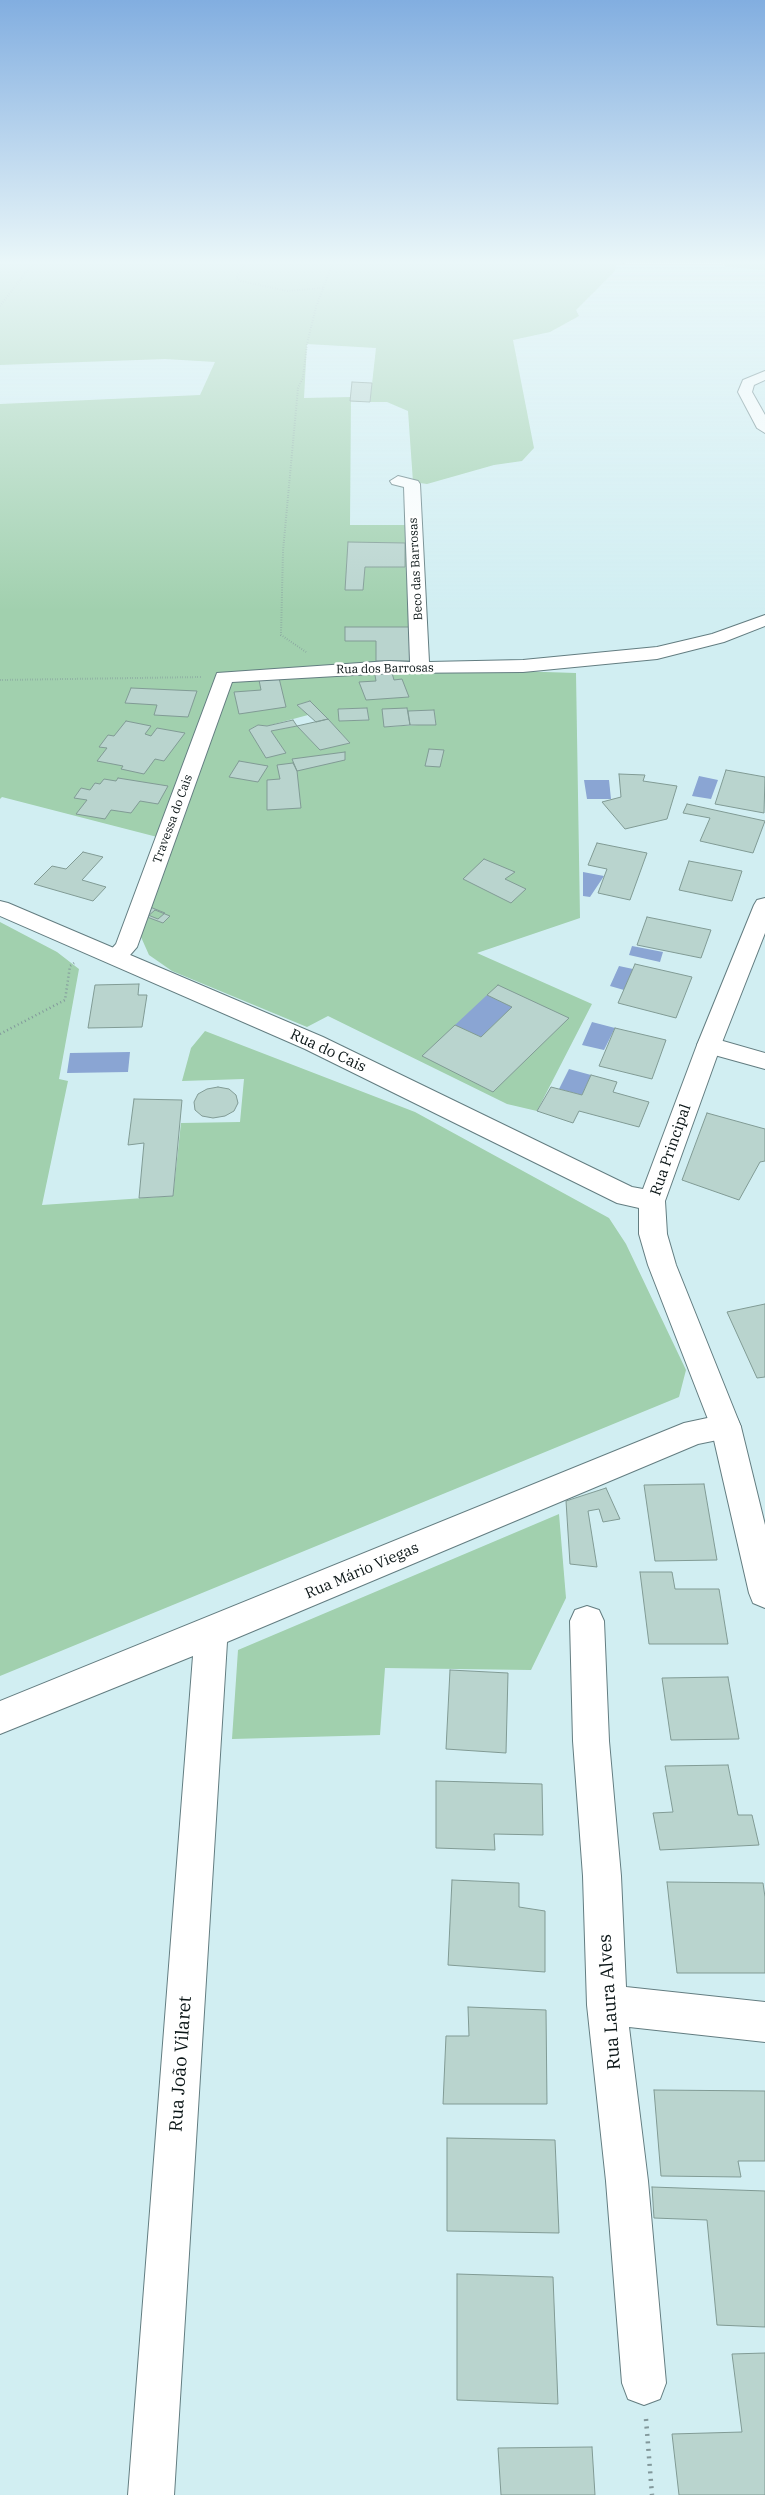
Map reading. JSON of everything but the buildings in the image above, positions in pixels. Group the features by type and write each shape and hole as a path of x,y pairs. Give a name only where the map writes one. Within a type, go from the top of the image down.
{"street":[{"path":"759,378 748,383 745,392 761,412 765,428"},
{"name":"Beco das Barrosas","path":"398,481 412,484 417,556 420,668"},
{"name":"Rua dos Barrosas","path":"224,677 389,667 523,666 657,653 718,638 765,620"},
{"name":"Travessa do Cais","path":"116,957 126,947 224,677"},
{"name":"Rua Principal","path":"765,905 709,1045 652,1201 653,1234 662,1265 726,1427 760,1542 765,1593"},
{"name":"Rua do Cais","path":"0,908 314,1043 626,1196 652,1201"},
{"path":"709,1045 765,1061"},
{"name":"Rua Mário Viegas","path":"0,1718 211,1633 695,1432 726,1427"},
{"name":"Rua Laura Alves","path":"587,1621 591,1741 602,1876 607,2005 627,2181 644,2383"},
{"name":"Rua João Vilaret","path":"151,2495 211,1633"},
{"path":"607,2005 765,2022"}],"path":[{"path":"303,378 298,388 283,551 281,635 331,670"},
{"path":"0,680 224,677"},
{"path":"0,1034 65,1000 70,966 91,947"},
{"path":"644,2383 652,2495"}],"green space":[{"path":"208,378 305,378 304,398 351,397 350,525 415,525 420,668 576,673 580,918 477,953 592,1004 537,1111 507,1104 328,1016 307,1027 172,971 149,955 141,937 165,839 2,797 0,799 0,404 200,395","holes":["310,701 350,743 320,749 297,726 271,731 285,753 267,757 249,730 258,725 267,726 308,715 297,705","367,708 369,720 339,721 339,709","406,708 408,711 434,710 436,724 384,727"]},
{"path":"373,378 520,378 534,448 522,461 494,465 427,484 413,482 408,411 387,402 370,402"},
{"path":"0,922 57,952 79,969 59,1079 68,1081 42,1205 173,1196 181,1123 240,1122 244,1079 182,1081 191,1048 205,1031 415,1112 609,1218 626,1244 686,1370 679,1397 0,1676"},
{"path":"559,1514 566,1598 531,1670 385,1668 380,1735 232,1739 238,1650"}],"water":[{"path":"699,776 718,780 711,799 692,796"},
{"path":"584,780 609,780 611,799 587,799"},
{"path":"583,872 604,876 590,897 583,896"},
{"path":"632,946 663,952 660,962 629,955"},
{"path":"619,966 633,969 624,990 610,986"},
{"path":"487,995 512,1007 481,1037 455,1025"},
{"path":"592,1022 615,1028 604,1050 582,1045"},
{"path":"130,1052 128,1072 67,1073 70,1053"},
{"path":"569,1069 591,1075 582,1095 559,1089"}]}
